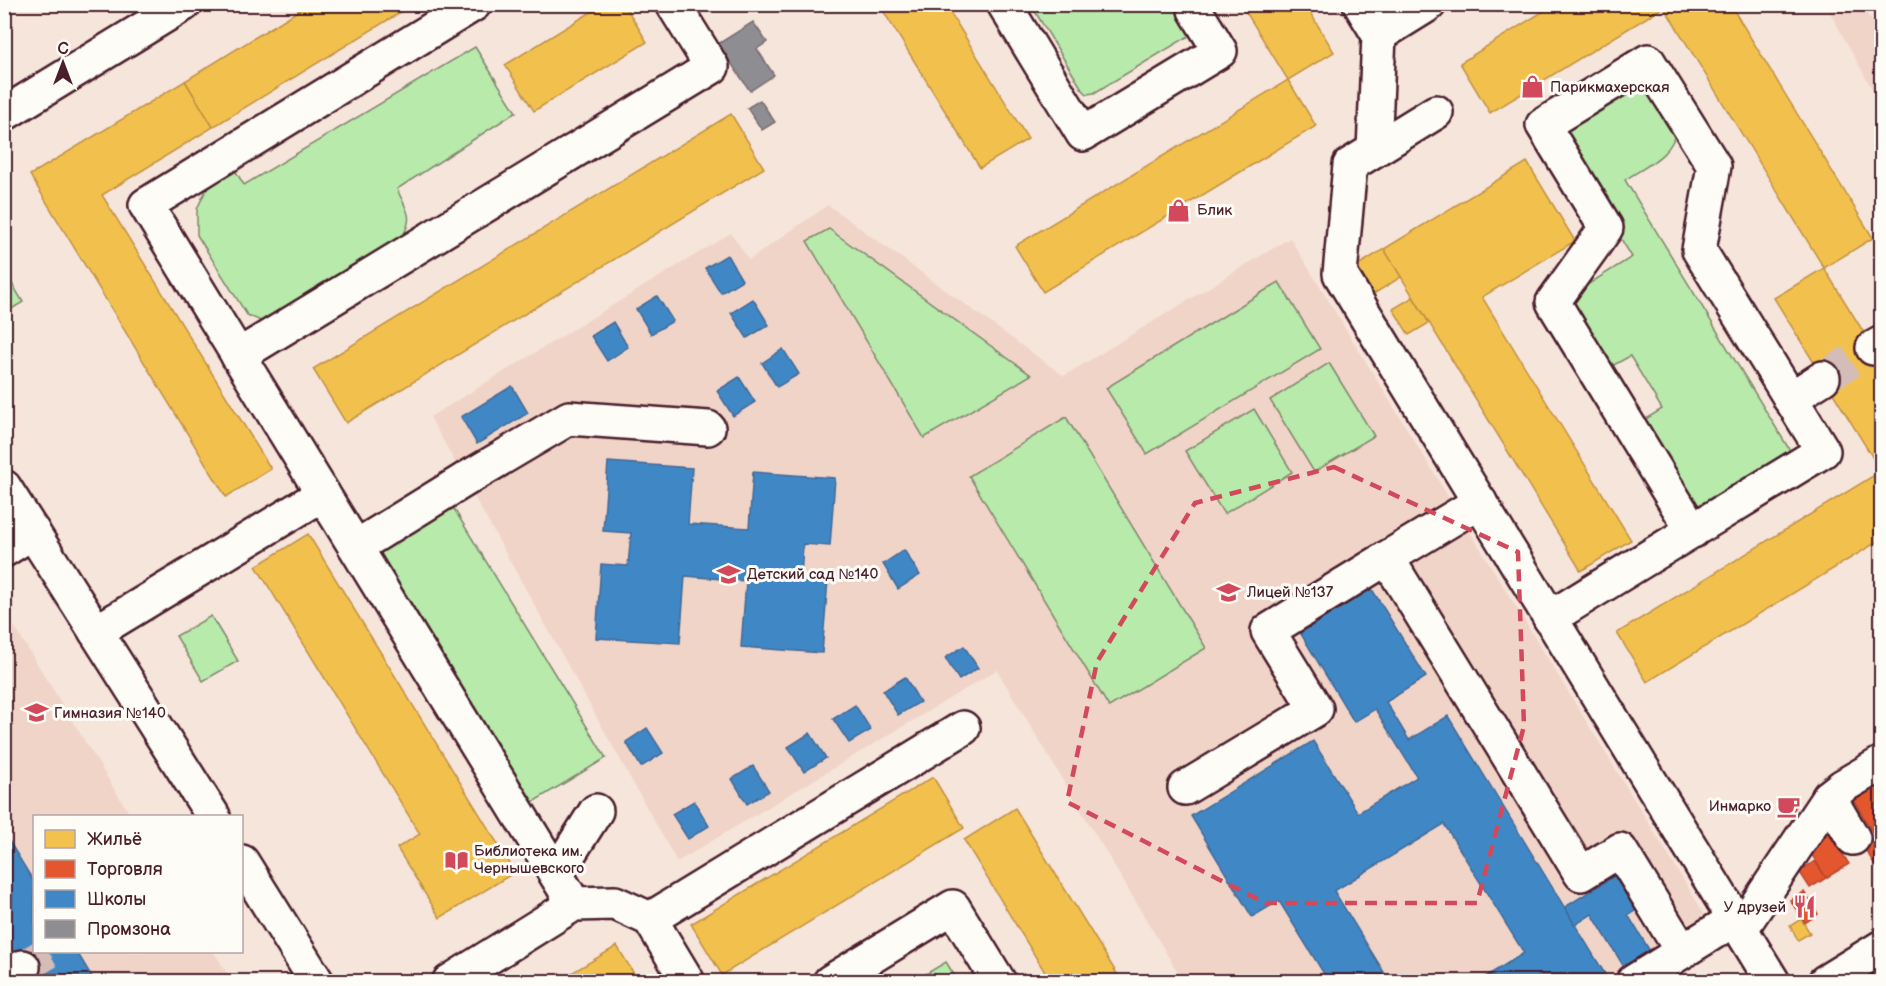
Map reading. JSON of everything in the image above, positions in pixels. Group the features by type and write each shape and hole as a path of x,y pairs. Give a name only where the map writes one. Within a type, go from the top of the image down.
{"street":[{"path":"4,114 184,4"},
{"path":"474,4 146,205 574,904"},
{"path":"238,356 712,67 673,4"},
{"path":"1004,4 1083,134 1220,51 1197,6"},
{"path":"1360,4 1378,35 1374,150"},
{"path":"1378,35 1429,4"},
{"path":"1550,618 1693,531 1822,452 1699,250 1714,166 1648,61 1543,125 1606,228 1553,302 1693,531"},
{"path":"1436,112 1350,165 1340,274 1773,981"},
{"path":"1790,399 1823,378"},
{"path":"356,547 569,418 708,428"},
{"path":"4,487 212,815"},
{"path":"96,632 323,494"},
{"path":"1185,788 1316,708 1268,631 1480,502"},
{"path":"4,550 33,532"},
{"path":"1388,558 1581,874 1620,850 1682,951"},
{"path":"650,919 963,728"},
{"path":"1633,981 1682,951 1738,924 1829,797 1881,763"},
{"path":"1829,797 1853,838"},
{"path":"556,874 596,812"},
{"path":"243,864 317,981"},
{"path":"449,981 574,904 615,903 650,919 688,981"},
{"path":"830,981 953,907 999,981"},
{"path":"1825,981 1881,947"}],"highlighted area":[{"path":"1334,467 1518,552 1524,726 1477,903 1265,903 1067,802 1097,662 1195,503"}],"shaded area":[{"path":"1840,5 1859,5 1881,28 1881,105 1829,11"},
{"name":"Лицей №137","path":"828,205 1064,376 1290,238 1724,946 1665,981 1183,981 997,670 677,862 430,417 731,233 749,260"},
{"name":"Гимназия №140","path":"4,610 130,815 33,815 33,953 215,953 232,981 5,981"}],"green space":[{"path":"1031,5 1185,5 1194,33 1094,93 1087,94"},
{"path":"475,47 516,112 397,189 409,220 400,242 263,322 247,315 197,235 197,209 206,190 235,170 244,185"},
{"path":"1636,84 1649,87 1674,124 1675,136 1658,159 1625,180 1789,449 1788,459 1696,511 1644,420 1662,409 1630,356 1612,366 1607,366 1572,304 1582,288 1632,257 1563,143 1565,123"},
{"path":"829,229 1031,375 924,438 807,241"},
{"path":"5,272 23,302 4,313"},
{"path":"1279,282 1320,349 1147,454 1106,388"},
{"path":"1329,363 1374,436 1314,472 1270,400"},
{"path":"1254,409 1292,472 1224,514 1185,451"},
{"path":"1066,417 1206,648 1109,707 969,476"},
{"path":"451,504 606,758 533,802 378,549"},
{"path":"211,616 238,661 203,681 176,636"},
{"path":"946,962 958,981 914,981"}],"building: Жильё":[{"path":"309,4 414,4 213,127 185,81"},
{"path":"604,4 624,4 647,42 534,111 505,65"},
{"path":"879,4 945,4 1028,139 980,168"},
{"path":"1241,4 1305,4 1334,52 1288,80"},
{"path":"1555,4 1662,4 1664,7 1490,113 1460,63"},
{"path":"1668,4 1730,4 1873,238 1824,268 1664,7"},
{"path":"1288,80 1316,126 1043,292 1015,246"},
{"path":"185,81 213,127 102,195 271,469 226,497 30,175"},
{"path":"731,114 764,168 346,423 313,369"},
{"path":"1527,162 1575,241 1482,297 1631,540 1581,571 1384,249"},
{"path":"1384,249 1401,277 1372,295 1355,267"},
{"path":"1824,268 1882,362 1881,471 1774,298"},
{"path":"1413,297 1429,323 1409,335 1393,309"},
{"path":"1881,471 1882,539 1647,682 1617,633"},
{"path":"308,534 515,872 440,918 397,848 420,834 256,566"},
{"path":"933,777 964,828 722,975 691,924"},
{"path":"1015,808 1122,982 1051,982 964,840"},
{"path":"1801,919 1810,933 1798,940 1790,926"},
{"path":"617,946 639,982 571,982 568,975"}],"building: Торговля":[{"path":"1882,776 1882,876 1863,846 1876,838 1850,794"},
{"name":"Инмарко","path":"1786,798 1797,804 1791,815 1780,809"},
{"path":"1828,831 1849,864 1826,878 1806,845"},
{"path":"1815,861 1826,878 1810,888 1799,871"},
{"name":"У друзей","path":"1804,892 1818,914 1805,923 1790,900"}],"building: Школы":[{"path":"727,255 742,280 721,293 705,268"},
{"path":"657,296 673,321 651,334 636,309"},
{"path":"753,299 769,325 747,338 731,313"},
{"path":"613,322 628,347 607,361 591,336"},
{"path":"783,349 799,374 777,387 762,363"},
{"path":"739,377 755,402 733,416 717,391"},
{"path":"512,386 528,413 477,444 461,417"},
{"path":"608,462 692,468 688,524 749,528 753,472 835,478 830,546 803,544 801,578 828,580 822,653 741,647 746,581 685,576 680,643 596,638 601,564 628,566 631,533 603,531"},
{"path":"904,550 920,575 898,589 883,564"},
{"path":"1370,586 1426,677 1386,702 1409,740 1448,716 1605,974 1593,982 1477,982 1524,953 1444,824 1334,891 1390,982 1329,982 1279,901 1252,917 1191,816 1313,741 1358,813 1417,777 1375,709 1354,722 1298,629"},
{"path":"964,646 978,668 959,680 945,658"},
{"path":"905,677 920,702 898,715 883,691"},
{"path":"855,705 871,730 849,743 833,719"},
{"path":"647,728 663,753 641,767 626,742"},
{"path":"810,733 826,758 804,772 788,747"},
{"path":"753,766 769,791 747,804 732,779"},
{"path":"694,801 709,826 688,839 672,814"},
{"path":"4,833 33,880 33,953 78,953 95,982 32,982 4,937"},
{"path":"1619,873 1640,908 1628,915 1653,956 1627,972 1592,914 1575,925 1565,907"}],"building: Промзона":[{"path":"753,22 767,42 757,49 774,75 750,91 718,44"},
{"path":"760,100 775,122 762,130 747,108"}],"tunnel":[{"path":"1823,378 1873,348"},
{"path":"23,967 47,953"}],"place":[{"name":"Парикмахерская","path":"1532,87"},
{"name":"Блик","path":"1179,210"},
{"name":"Детский сад №140","path":"729,574"},
{"name":"Лицей №137","path":"1229,592"},
{"name":"Гимназия №140","path":"36,713"},
{"name":"Инмарко","path":"1789,806"},
{"name":"Библиотека им. Чернышевского","path":"456,860"},
{"name":"У друзей","path":"1804,907"}]}
